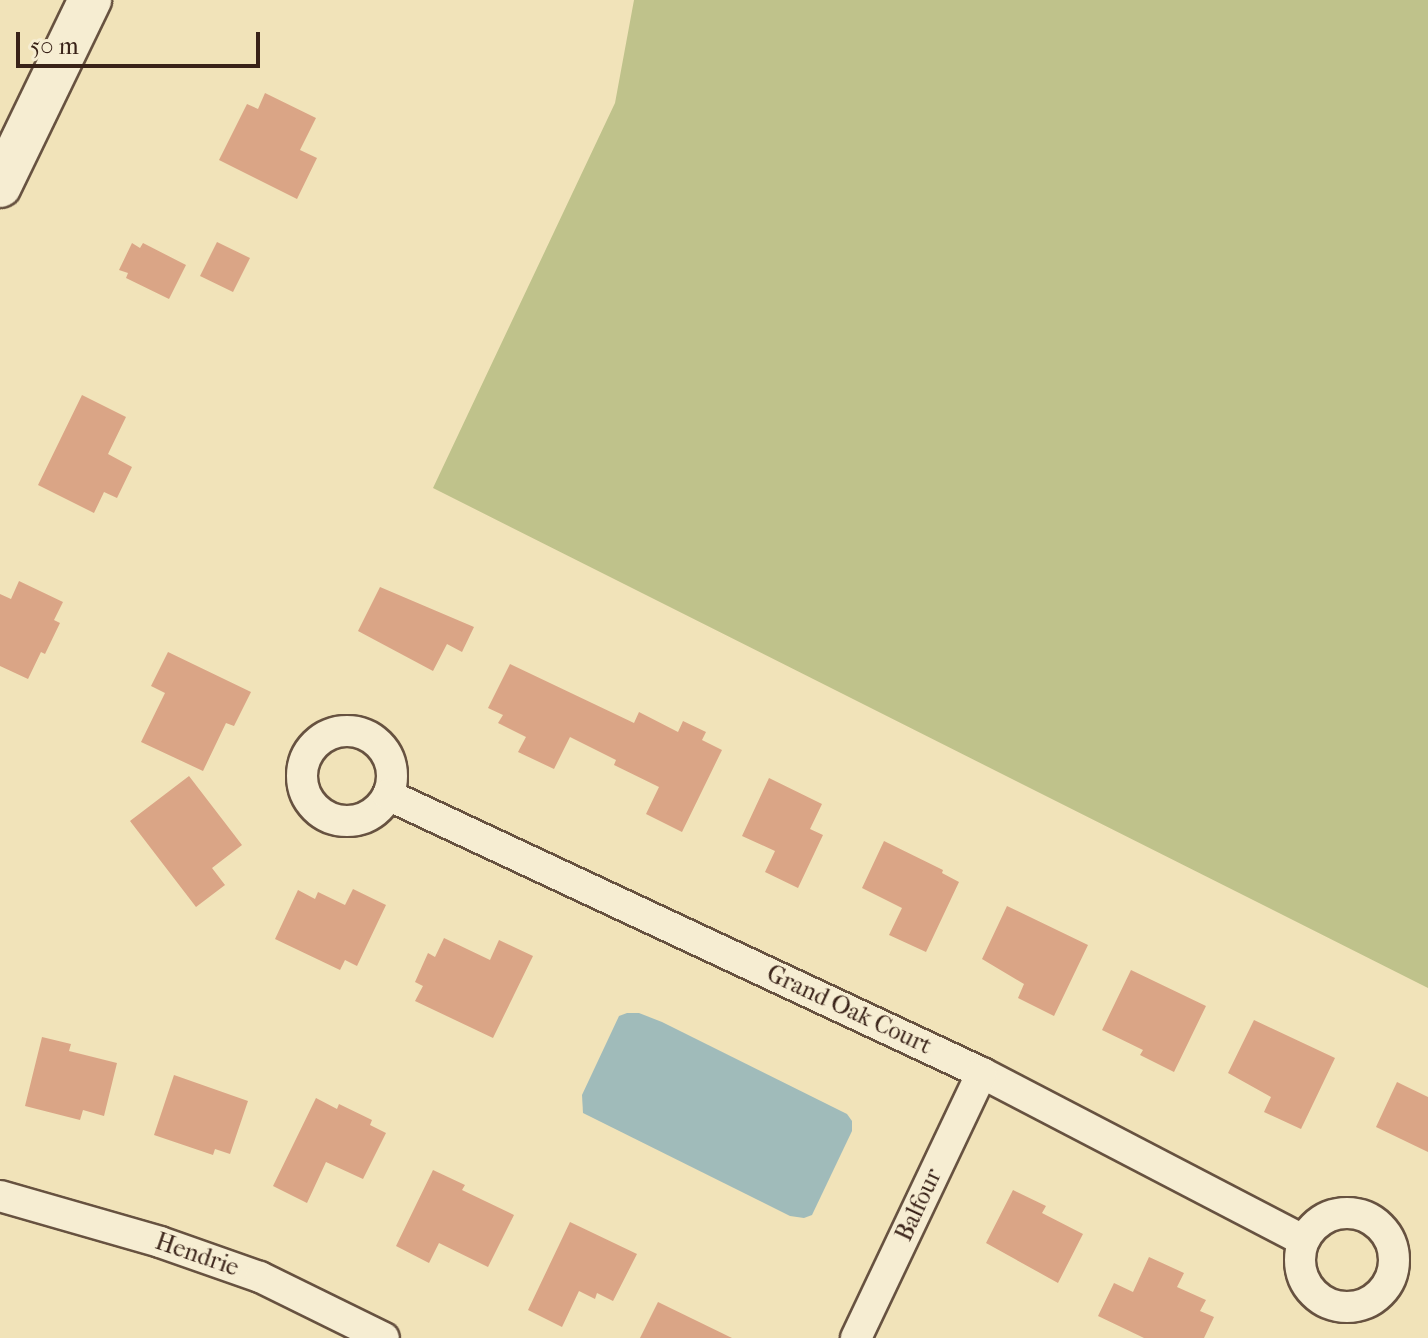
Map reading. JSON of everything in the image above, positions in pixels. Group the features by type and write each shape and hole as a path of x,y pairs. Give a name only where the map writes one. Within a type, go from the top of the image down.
{"main road":[{"path":"0,186 90,0"}],"street":[{"name":"Grand Oak Court","path":"388,795 982,1073 1303,1240"},
{"name":"Balfour","path":"856,1338 982,1073"},
{"name":"Hendrie","path":"0,1196 160,1242 260,1277 384,1338"}],"green space":[{"path":"634,0 1428,0 1428,988 433,488 615,103"}],"water":[{"path":"639,1013 662,1022 847,1114 852,1121 852,1131 812,1215 804,1218 790,1216 583,1113 582,1095 619,1016"}],"building":[{"path":"265,93 316,118 300,150 317,158 297,199 219,160 247,104 258,109"},
{"path":"217,242 250,258 233,292 200,276"},
{"path":"132,243 140,248 143,243 186,265 169,299 126,278 128,273 119,270"},
{"path":"82,395 126,417 108,454 132,467 117,498 104,492 94,513 38,485"},
{"path":"19,581 63,602 54,620 60,623 28,679 0,666 0,594 11,599"},
{"path":"380,587 474,627 462,652 447,644 433,671 358,631"},
{"path":"168,652 251,692 234,726 226,723 203,771 141,742 165,693 151,686"},
{"path":"510,664 634,723 639,712 678,732 683,721 706,732 702,740 722,750 682,832 646,814 659,787 614,765 616,760 570,737 554,769 518,752 526,737 498,723 503,715 488,708"},
{"path":"189,776 242,845 212,868 225,885 196,907 130,821"},
{"path":"769,778 822,804 810,829 823,835 798,888 765,872 775,851 742,836"},
{"path":"884,841 943,870 942,873 959,882 926,952 889,935 902,908 862,888"},
{"path":"353,889 386,905 357,966 345,960 340,970 275,939 298,890 315,899 318,892 345,905"},
{"path":"1007,906 1088,945 1054,1016 1018,998 1024,984 982,959"},
{"path":"444,938 490,960 499,940 533,956 493,1038 415,1001 423,986 415,982 428,953 435,957"},
{"path":"1131,970 1206,1006 1174,1072 1140,1055 1143,1050 1102,1030"},
{"path":"1254,1020 1335,1058 1301,1129 1264,1112 1271,1097 1228,1073"},
{"path":"42,1037 71,1044 69,1051 117,1063 104,1116 83,1110 80,1120 25,1106"},
{"path":"174,1075 248,1101 230,1154 215,1149 213,1155 154,1135"},
{"path":"1397,1082 1428,1097 1428,1152 1376,1127"},
{"path":"316,1098 337,1109 339,1104 372,1120 370,1125 386,1133 363,1179 326,1162 307,1203 273,1186"},
{"path":"433,1170 465,1185 462,1190 514,1215 488,1267 439,1243 429,1263 396,1246"},
{"path":"1013,1190 1046,1206 1042,1213 1083,1234 1058,1283 986,1243"},
{"path":"570,1222 637,1254 613,1301 597,1293 595,1299 579,1291 562,1327 528,1310"},
{"path":"1149,1257 1184,1273 1177,1287 1206,1300 1200,1311 1214,1317 1204,1338 1144,1338 1098,1316 1114,1283 1133,1292"},
{"path":"658,1302 732,1338 640,1338"}]}
